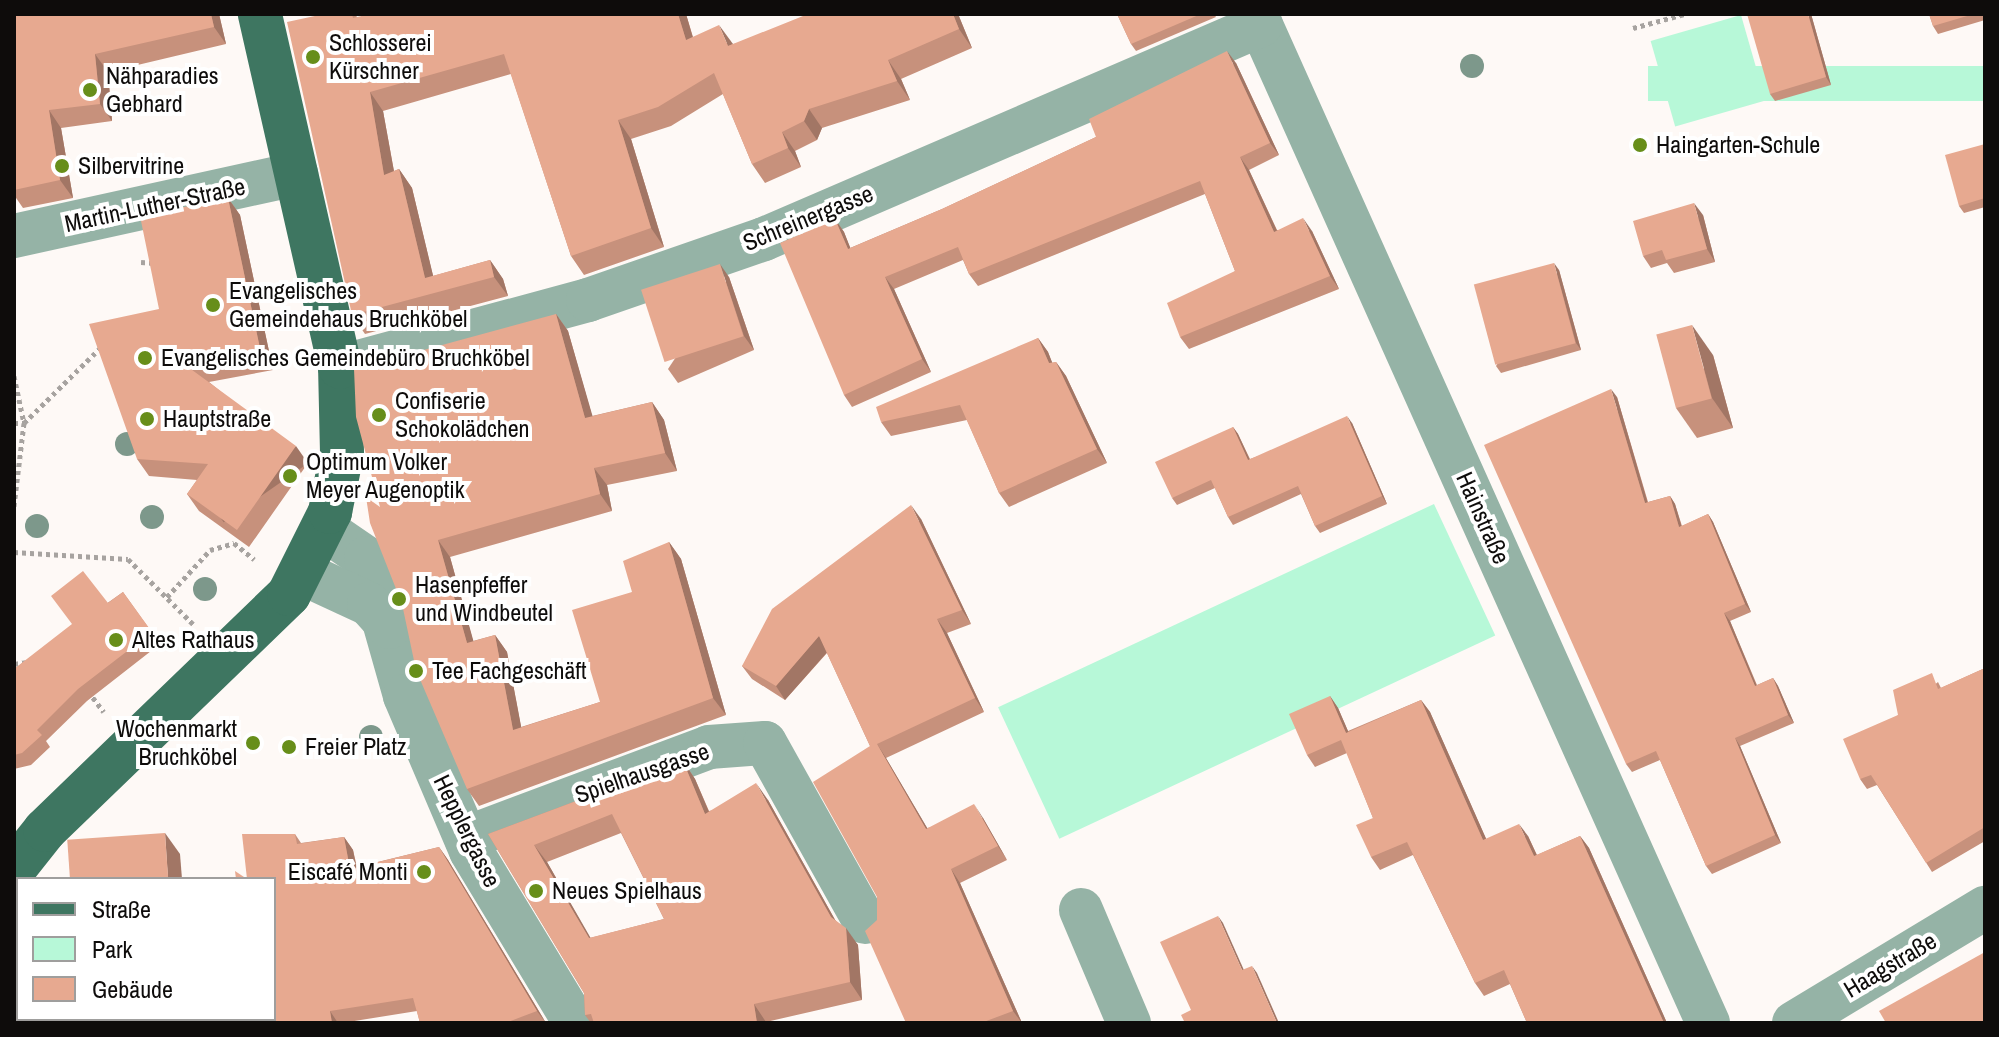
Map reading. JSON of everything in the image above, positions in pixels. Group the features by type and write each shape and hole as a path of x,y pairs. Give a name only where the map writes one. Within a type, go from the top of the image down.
{"main road":[{"path":"14,869 132,747 258,629 284,570 324,529 342,453 340,367 260,14"}],"street":[{"name":"Hainstraße","path":"1258,19 1344,168 1708,1023"},
{"name":"Schreinergasse","path":"340,367 588,300 764,239 1258,19"},
{"name":"Martin-Luther-Straße","path":"14,236 296,174"},
{"name":"Hepplergasse","path":"324,529 366,558 390,627 405,696 466,838 575,1023"},
{"path":"284,570 369,604 390,627"},
{"name":"Spielhausgasse","path":"466,838 709,747 765,743 865,922"},
{"name":"Haagstraße","path":"1794,1023 1985,908"},
{"path":"1081,910 1129,1023"}],"path":[{"path":"1633,28 1685,14"},
{"path":"141,262 154,261 157,275"},
{"path":"14,423 24,423 94,353 110,342"},
{"path":"14,376 24,423 14,506"},
{"path":"167,597 210,550 234,543 284,570"},
{"path":"14,552 110,554 128,559 158,588"},
{"path":"14,664 44,657"},
{"path":"77,677 132,747"}],"green space":[{"path":"1741,15 1766,101 1675,126 1651,41"},
{"path":"1648,66 1985,66 1985,101 1648,101"},
{"path":"1434,504 1495,635 1059,839 998,707"}],"building":[{"path":"14,14 211,14 214,27 95,54 100,104 49,110 60,180 14,190"},
{"path":"324,14 352,14 353,18 370,14 678,14 686,40 719,25 728,46 808,14 953,14 959,29 888,60 897,81 809,109 804,121 782,132 788,148 752,164 714,73 658,107 618,120 651,228 571,256 504,54 370,92 384,175 399,169 425,278 490,260 494,277 352,315 287,22"},
{"path":"1117,14 1201,14 1131,44"},
{"path":"1747,14 1808,14 1826,77 1770,94"},
{"path":"1929,14 1974,14 1933,26"},
{"path":"1227,51 1270,143 1240,157 1274,232 1303,218 1330,276 1180,337 1167,303 1235,271 1200,181 969,274 958,247 885,277 922,359 844,395 780,243 835,219 848,249 942,209 1096,137 1089,119"},
{"path":"1985,144 1985,198 1959,206 1945,155"},
{"path":"228,198 261,353 188,367 296,446 237,530 187,494 208,464 137,459 89,324 159,309 140,216"},
{"path":"1694,203 1707,249 1666,260 1662,250 1643,256 1633,221"},
{"path":"1554,263 1575,343 1495,365 1474,284"},
{"path":"720,264 743,336 665,362 641,290"},
{"path":"556,314 585,418 652,402 665,453 594,468 600,494 438,540 467,643 495,635 513,730 600,702 572,610 632,592 623,561 669,542 713,698 467,789 416,670 402,604 370,523 366,497 380,507 356,417 354,369"},
{"path":"1692,325 1712,398 1676,408 1656,335"},
{"path":"1038,338 1049,363 1056,362 1097,449 999,493 960,405 881,422 876,407"},
{"path":"1611,389 1645,503 1670,496 1679,527 1708,514 1745,604 1724,613 1755,686 1773,678 1788,715 1735,738 1775,835 1706,866 1656,751 1626,764 1484,445"},
{"path":"1347,416 1382,496 1315,526 1298,486 1228,517 1211,480 1172,498 1155,462 1233,427 1248,460"},
{"path":"911,505 962,610 937,619 975,698 877,744 926,829 974,804 998,846 951,869 1013,1011 981,1023 906,1023 865,931 877,920 877,897 813,782 870,746 819,636 776,686 742,666 772,609"},
{"path":"83,571 108,603 123,592 152,632 78,689 37,730 42,735 22,753 14,755 14,669 72,624 51,596"},
{"path":"1985,668 1985,827 1926,863 1871,775 1860,779 1843,739 1898,715 1893,690 1932,673 1938,689"},
{"path":"1330,696 1346,733 1421,700 1483,840 1519,824 1534,856 1580,836 1664,1023 1527,1023 1504,970 1475,983 1407,842 1371,857 1356,825 1373,818 1341,740 1307,755 1289,714"},
{"path":"683,761 705,814 756,783 831,917 846,928 850,982 754,1004 757,1023 594,1023 591,1014 585,1015 584,993 488,834","holes":["612,814 664,919 589,938 534,845"]},
{"path":"165,833 168,877 70,877 67,840"},
{"path":"242,834 295,834 297,844 344,837 350,869 439,847 537,1011 505,1023 420,1023 413,998 330,1011 332,1023 258,1023 276,1021 276,877 247,877"},
{"path":"1218,916 1242,970 1252,966 1277,1023 1185,1023 1181,1015 1191,1010 1160,942"},
{"path":"1985,952 1985,1023 1886,1023 1879,1011"},
{"path":"22,1021 177,1021 177,1023"}],"place":[{"name":"Schlosserei Kürschner","path":"313,57"},
{"name":"Nähparadies Gebhard","path":"90,90"},
{"name":"Haingarten-Schule","path":"1640,145"},
{"name":"Silbervitrine","path":"62,166"},
{"name":"Evangelisches Gemeindehaus Bruchköbel","path":"213,305"},
{"name":"Evangelisches Gemeindebüro Bruchköbel","path":"145,358"},
{"name":"Confiserie Schokolädchen","path":"379,415"},
{"name":"Hauptstraße","path":"147,419"},
{"name":"Optimum Volker Meyer Augenoptik","path":"290,476"},
{"name":"Hasenpfeffer und Windbeutel","path":"399,599"},
{"name":"Altes Rathaus","path":"116,640"},
{"name":"Tee Fachgeschäft","path":"416,671"},
{"name":"Wochenmarkt Bruchköbel","path":"253,743"},
{"name":"Freier Platz","path":"289,747"},
{"name":"Eiscafé Monti","path":"424,872"},
{"name":"Neues Spielhaus","path":"536,891"}]}
